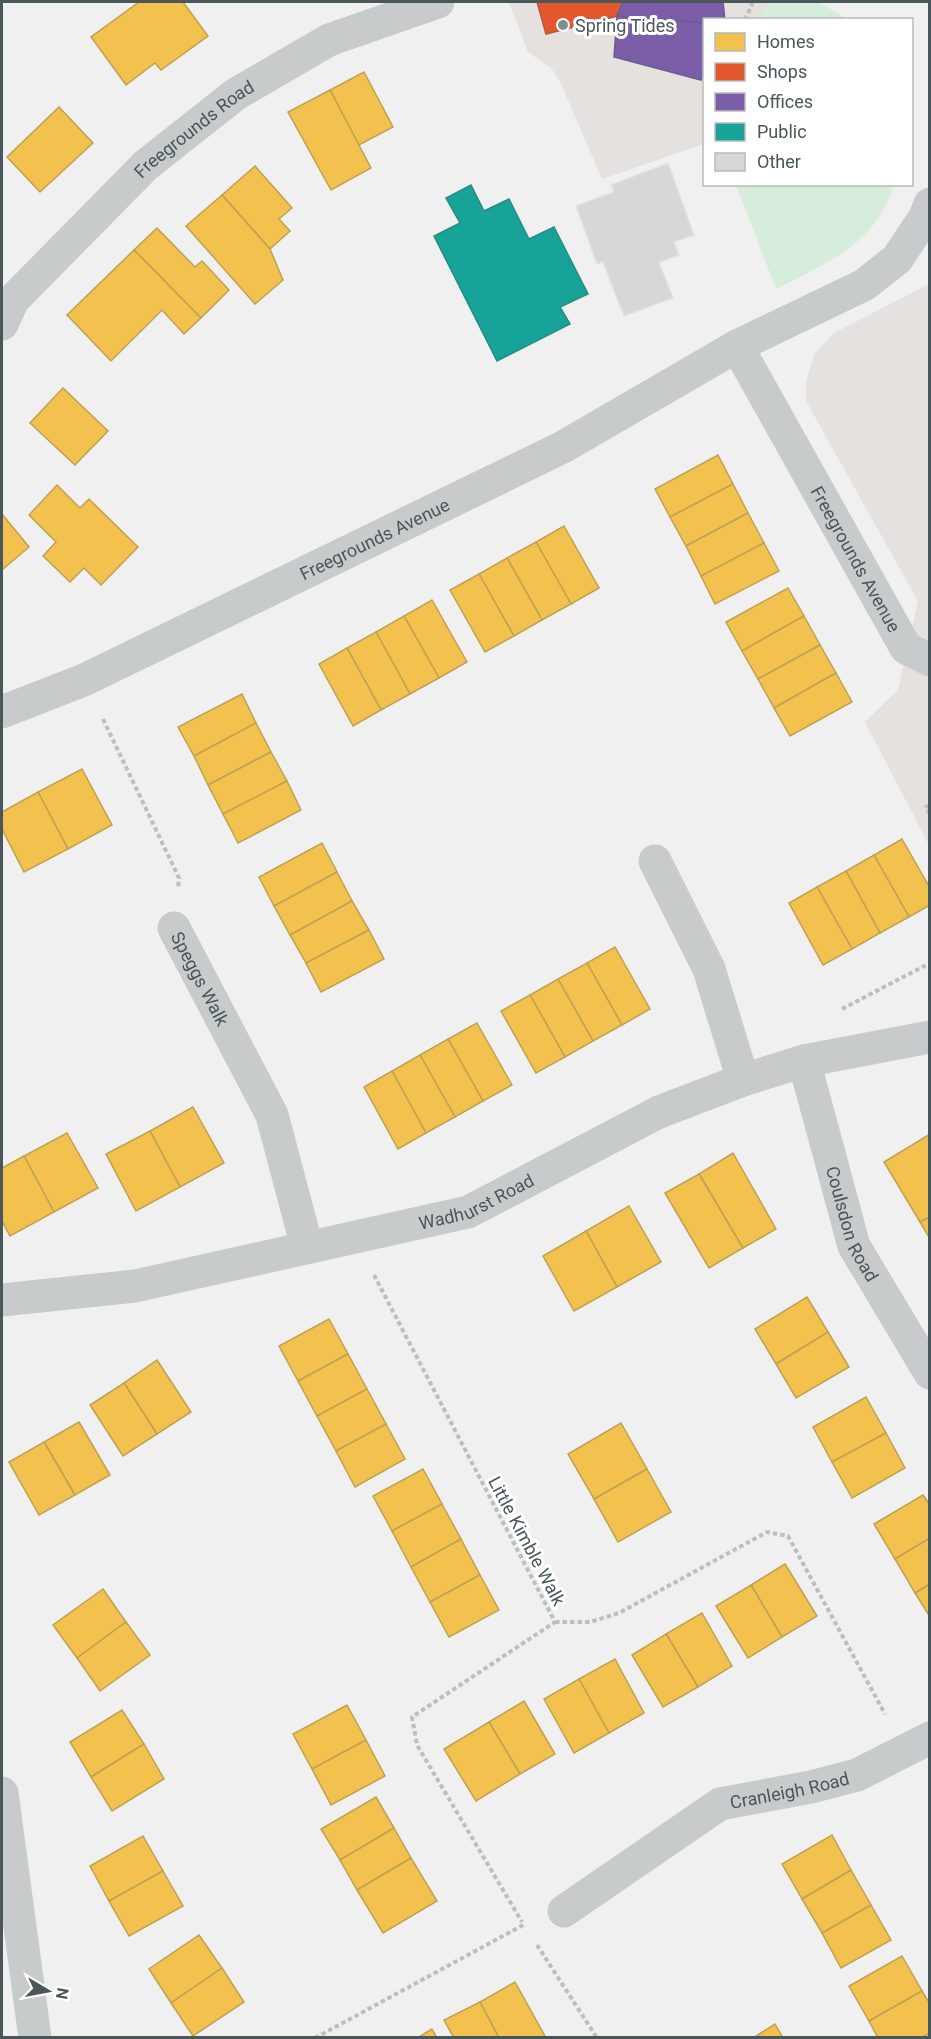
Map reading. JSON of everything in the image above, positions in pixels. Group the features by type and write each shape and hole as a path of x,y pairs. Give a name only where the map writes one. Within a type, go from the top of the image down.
{"street":[{"name":"Freegrounds Road","path":"2,324 13,300 147,165 236,94 329,40 438,2"},
{"name":"Freegrounds Avenue","path":"2,712 84,680 563,447 737,346 864,285 897,259 925,217 930,204"},
{"name":"Freegrounds Avenue","path":"737,346 918,654"},
{"path":"655,861 709,969 743,1080"},
{"name":"Speggs Walk","path":"174,928 272,1115 307,1247"},
{"name":"Wadhurst Road","path":"2,1300 135,1286 468,1212 659,1112 743,1080 804,1061 930,1037"},
{"name":"Coulsdon Road","path":"804,1061 854,1246 930,1373"},
{"name":"Cranleigh Road","path":"573,1906 720,1804 811,1787 857,1775 918,1745"},
{"path":"2,1793 11,1929 35,2037"}],"path":[{"path":"746,18 753,2"},
{"name":"Speggs Walk","path":"84,680 179,878 174,928"},
{"path":"930,805 926,807 930,814"},
{"path":"837,1011 930,963"},
{"name":"Little Kimble Walk","path":"354,1237 555,1622 412,1717 417,1745 523,1924"},
{"path":"555,1622 590,1622 619,1613 767,1532 788,1536 918,1745"},
{"path":"315,2037 523,1924 573,1906"},
{"path":"523,1924 529,1934"},
{"path":"536,1943 597,2037"}],"shaded area":[{"path":"509,2 769,2 761,18 703,18 703,144 602,179 561,84 552,69 528,52"},
{"path":"929,284 929,845 865,722 898,690 918,601 806,401 806,381 815,353 834,333"}],"green space":[{"path":"769,2 819,2 845,18 761,18"},
{"path":"736,186 894,186 886,205 862,237 831,260 776,289"}],"building: Homes":[{"path":"139,2 183,2 208,36 161,70 155,63 126,85 91,37"},
{"path":"364,72 393,127 359,145 330,90"},
{"path":"330,90 371,168 331,190 288,112"},
{"path":"59,107 93,143 40,192 7,157"},
{"path":"255,166 292,208 279,219 290,231 270,249 222,195"},
{"path":"222,195 270,249 283,280 255,304 186,226"},
{"path":"157,228 195,267 202,261 229,290 201,318 134,250"},
{"path":"134,250 201,318 184,334 162,310 111,361 67,315"},
{"path":"63,388 108,431 75,465 30,423"},
{"path":"718,455 733,484 670,517 655,489"},
{"path":"733,484 748,513 686,546 670,517"},
{"path":"57,485 80,508 89,499 138,547 101,585 84,568 70,582 43,556 56,542 29,515"},
{"path":"748,513 764,543 701,576 686,546"},
{"path":"2,514 29,547 2,570"},
{"path":"564,526 599,588 571,604 536,542"},
{"path":"536,542 571,604 542,620 507,558"},
{"path":"764,543 779,571 715,604 701,576"},
{"path":"507,558 542,620 514,636 479,574"},
{"path":"479,574 514,636 485,652 450,590"},
{"path":"788,588 804,616 742,651 726,622"},
{"path":"432,600 467,662 439,678 404,616"},
{"path":"404,616 439,678 410,694 376,632"},
{"path":"804,616 820,645 758,679 742,651"},
{"path":"376,632 410,694 381,710 347,648"},
{"path":"820,645 836,673 774,708 758,679"},
{"path":"347,648 381,710 353,726 319,664"},
{"path":"836,673 852,702 790,736 774,708"},
{"path":"242,694 256,723 194,756 178,727"},
{"path":"256,723 271,752 208,785 194,756"},
{"path":"271,752 287,781 223,814 208,785"},
{"path":"82,769 112,825 68,849 38,792"},
{"path":"287,781 301,810 238,843 223,814"},
{"path":"38,792 68,849 24,872 2,829 2,812"},
{"path":"902,839 930,888 930,905 909,917 874,855"},
{"path":"322,843 337,872 274,906 259,877"},
{"path":"874,855 909,917 880,933 846,871"},
{"path":"846,871 880,933 852,949 817,887"},
{"path":"337,872 352,901 290,935 274,906"},
{"path":"817,887 852,949 823,965 789,903"},
{"path":"352,901 369,930 306,963 290,935"},
{"path":"369,930 384,959 321,992 306,963"},
{"path":"615,947 650,1009 622,1025 587,963"},
{"path":"587,963 622,1025 593,1041 558,979"},
{"path":"558,979 593,1041 565,1057 530,995"},
{"path":"530,995 565,1057 536,1073 501,1011"},
{"path":"477,1023 512,1085 483,1101 448,1039"},
{"path":"448,1039 483,1101 455,1117 420,1055"},
{"path":"420,1055 455,1117 426,1133 392,1071"},
{"path":"392,1071 426,1133 398,1149 364,1087"},
{"path":"193,1107 224,1163 180,1187 150,1131"},
{"path":"150,1131 180,1187 136,1211 106,1154"},
{"path":"67,1133 98,1188 54,1212 24,1156"},
{"path":"930,1134 930,1217 920,1222 884,1162"},
{"path":"733,1153 776,1229 743,1248 699,1174"},
{"path":"24,1156 54,1212 10,1236 2,1221 2,1168"},
{"path":"699,1174 743,1248 709,1268 665,1193"},
{"path":"629,1206 661,1262 617,1287 586,1231"},
{"path":"930,1217 930,1239 920,1222"},
{"path":"586,1231 617,1287 574,1311 543,1256"},
{"path":"807,1297 828,1332 776,1364 755,1329"},
{"path":"329,1319 348,1354 298,1381 279,1346"},
{"path":"828,1332 849,1367 796,1398 776,1364"},
{"path":"348,1354 367,1389 317,1416 298,1381"},
{"path":"157,1360 191,1412 157,1434 124,1383"},
{"path":"124,1383 157,1434 123,1456 90,1405"},
{"path":"367,1389 386,1424 336,1451 317,1416"},
{"path":"866,1397 886,1433 832,1462 813,1427"},
{"path":"79,1422 110,1475 75,1495 44,1442"},
{"path":"621,1423 647,1469 594,1499 568,1454"},
{"path":"386,1424 405,1459 355,1487 336,1451"},
{"path":"886,1433 905,1468 852,1498 832,1462"},
{"path":"44,1442 75,1495 39,1515 9,1462"},
{"path":"423,1469 442,1504 392,1531 373,1496"},
{"path":"647,1469 671,1512 618,1542 594,1499"},
{"path":"923,1495 930,1505 930,1538 895,1559 874,1524"},
{"path":"442,1504 461,1539 411,1567 392,1531"},
{"path":"930,1538 930,1584 915,1593 895,1559"},
{"path":"461,1539 480,1575 430,1602 411,1567"},
{"path":"785,1564 817,1616 782,1637 751,1585"},
{"path":"480,1575 499,1610 449,1637 430,1602"},
{"path":"930,1584 930,1617 915,1593"},
{"path":"751,1585 782,1637 748,1658 716,1606"},
{"path":"103,1589 126,1622 77,1658 53,1625"},
{"path":"702,1613 732,1666 698,1687 666,1634"},
{"path":"126,1622 150,1655 100,1691 77,1658"},
{"path":"666,1634 698,1687 663,1707 632,1655"},
{"path":"615,1659 644,1713 609,1733 579,1679"},
{"path":"579,1679 609,1733 574,1753 544,1699"},
{"path":"524,1701 555,1754 520,1774 489,1722"},
{"path":"347,1705 366,1740 312,1769 293,1734"},
{"path":"122,1710 144,1744 91,1777 70,1742"},
{"path":"489,1722 520,1774 476,1801 444,1749"},
{"path":"366,1740 385,1776 331,1805 312,1769"},
{"path":"144,1744 164,1779 112,1811 91,1777"},
{"path":"376,1797 394,1828 340,1860 321,1829"},
{"path":"394,1828 411,1858 357,1890 340,1860"},
{"path":"832,1835 851,1870 802,1899 782,1864"},
{"path":"143,1836 163,1871 109,1901 90,1866"},
{"path":"411,1858 437,1901 383,1933 357,1890"},
{"path":"851,1870 871,1905 822,1933 802,1899"},
{"path":"163,1871 183,1906 129,1936 109,1901"},
{"path":"871,1905 891,1940 841,1968 822,1933"},
{"path":"199,1935 222,1968 171,2003 149,1969"},
{"path":"902,1956 922,1991 869,2021 849,1986"},
{"path":"222,1968 244,2002 193,2036 171,2003"},
{"path":"515,1982 545,2036 542,2038 499,2038 480,2002"},
{"path":"922,1991 930,2004 930,2033 921,2038 878,2038 869,2021"},
{"path":"480,2002 499,2038 454,2038 444,2020"},
{"path":"775,2024 783,2038 753,2038"},
{"path":"432,2029 437,2038 417,2038"}],"building: Shops":[{"name":"Spring Tides","path":"537,2 623,2 617,16 546,34"}],"building: Offices":[{"path":"623,2 723,2 725,18 703,18 703,23 617,16"},
{"path":"617,16 703,23 701,80 614,57"}],"building: Public":[{"path":"471,185 484,211 509,199 529,239 554,227 588,294 560,307 570,324 497,361 434,236 460,223 446,198"}],"building: Other":[{"path":"668,163 694,235 674,242 679,255 659,262 673,298 624,316 603,262 597,264 576,206 614,192 611,185"}],"place":[{"name":"Spring Tides","path":"563,25"}]}
